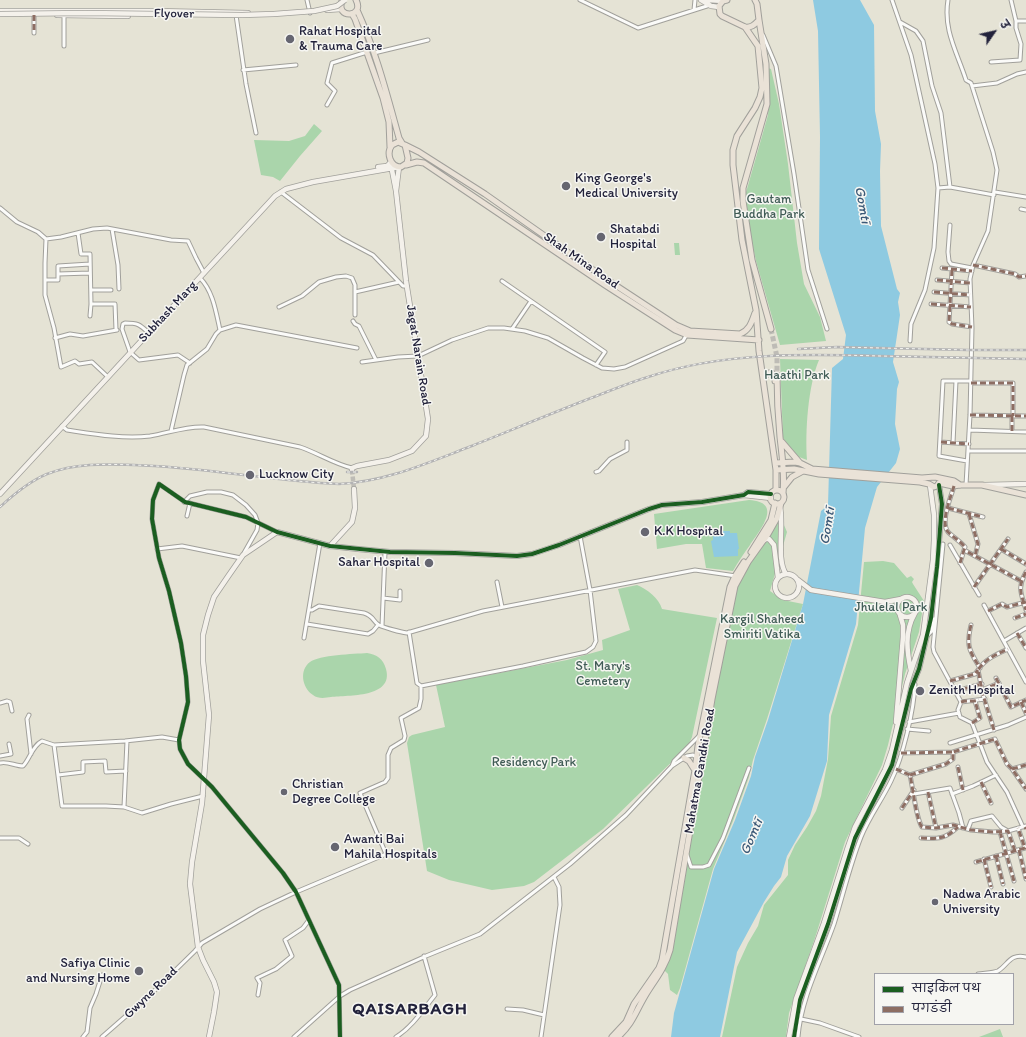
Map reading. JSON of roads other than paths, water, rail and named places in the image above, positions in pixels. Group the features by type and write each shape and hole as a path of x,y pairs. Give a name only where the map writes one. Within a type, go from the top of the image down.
{"main road":[{"path":"343,1 341,9 346,14 357,6"},
{"path":"725,1 719,7 720,14 745,27 758,46 760,58 762,88 760,97 755,108 737,136 733,150 733,165 742,240 756,310 759,350 776,470 776,490 771,496 774,503 781,505"},
{"path":"756,1 766,64 767,95 765,111 743,188 743,202 752,260 771,329"},
{"path":"357,6 355,19 380,82 398,138 403,144 408,158 406,165 398,167 393,165 391,162 389,122 380,82 373,54 357,6"},
{"path":"745,27 754,25 759,20"},
{"path":"755,108 765,111"},
{"path":"390,147 395,143 403,144"},
{"name":"Shah Mina Road","path":"403,144 419,152 464,180 645,306 687,333 740,334 750,326 756,310"},
{"name":"Shah Mina Road","path":"406,165 417,162 424,163 587,273 675,330 687,333 744,340 758,340"},
{"path":"460,187 464,180"},
{"path":"736,188 743,188"},
{"path":"514,223 518,217"},
{"path":"542,242 546,237"},
{"path":"587,273 591,267"},
{"path":"744,340 756,346 759,350"},
{"path":"764,377 768,373 774,374 777,391"},
{"path":"777,375 780,440 784,463 784,490"},
{"path":"780,440 805,470"},
{"path":"775,463 800,463"},
{"path":"776,470 794,469 921,480 934,478 954,481 960,485"},
{"path":"784,490 792,477 805,470"},
{"path":"934,478 938,479 939,484"},
{"path":"930,484 929,480 934,478"},
{"path":"921,480 935,487 939,484 982,485 1026,495"},
{"path":"776,490 784,490"},
{"name":"Mahatma Gandhi Road","path":"612,1037 633,1020 644,998 666,962 670,950 712,699 737,576 763,541 777,518 784,498 784,490"},
{"name":"Mahatma Gandhi Road","path":"618,1037 641,992 659,968 662,960 700,735 730,587 766,530 771,520 774,503"},
{"path":"684,758 692,763 695,770"}],"street":[{"path":"307,0 309,11"},
{"path":"580,0 638,28 694,10 710,6 719,7"},
{"path":"694,10 695,0"},
{"path":"701,0 710,6"},
{"path":"708,0 725,1"},
{"path":"892,0 911,55 935,164 938,188 934,248 925,290 911,324 910,341"},
{"path":"948,0 946,23 949,36 966,80 971,83 993,152 997,170 988,231 972,268 970,283 972,327 970,430 967,461 960,485 948,508 945,518 947,530 965,547 960,563"},
{"path":"991,62 1020,60 1021,44 1016,28 1012,0"},
{"path":"309,11 336,5 343,1"},
{"name":"Flyover","path":"0,14 274,14 337,6 343,1"},
{"path":"35,14 64,16 236,14 341,9"},
{"path":"0,14 236,14"},
{"path":"34,33 35,14"},
{"path":"236,14 243,70 256,133"},
{"path":"64,16 64,46"},
{"path":"1016,20 1026,21"},
{"path":"900,22 916,31 923,41 932,86 941,113 950,187"},
{"path":"761,30 776,66 808,270 827,329"},
{"path":"373,54 428,40"},
{"path":"327,105 336,91 327,83 332,63 367,52"},
{"path":"1020,57 1025,58"},
{"path":"243,70 296,65"},
{"path":"972,86 997,83 1017,74 1026,72"},
{"name":"Jagat Narain Road","path":"352,469 357,466 389,460 412,451 426,436 428,419 407,286 396,191 391,162"},
{"name":"Subhash Marg","path":"362,173 368,170 387,166 391,162"},
{"name":"Jagat Narain Road","path":"396,191 398,167"},
{"name":"Subhash Marg","path":"0,494 130,352 281,192 286,189 313,182 398,167"},
{"path":"938,188 950,187 994,194 1026,196"},
{"path":"281,192 341,238 373,255 403,286 407,286"},
{"path":"0,208 17,222 38,232 46,239 93,229 112,229 170,240 188,241 204,273"},
{"path":"1022,209 1026,210"},
{"path":"950,225 948,252 949,262 951,264 1015,274 1019,277 1026,276"},
{"path":"112,229 118,265 119,289"},
{"path":"78,233 81,254 90,254 90,316"},
{"path":"46,239 45,295 61,367 75,361 79,364 92,362 108,377"},
{"path":"45,280 58,280 58,266 90,264"},
{"path":"942,268 952,270 972,268"},
{"path":"952,270 949,322 952,324 972,327"},
{"path":"58,274 90,273"},
{"path":"279,307 302,296 319,282 346,276 352,278 355,292 355,314"},
{"path":"200,278 207,285 216,307 220,330"},
{"path":"938,280 970,283"},
{"path":"502,281 605,352 596,365"},
{"path":"355,292 399,282"},
{"path":"90,290 111,290"},
{"path":"934,292 970,295"},
{"path":"512,329 531,301"},
{"path":"91,304 115,304 116,330"},
{"path":"931,304 971,307"},
{"path":"352,321 359,326 376,360"},
{"path":"148,333 141,325 136,323 123,324 122,329 130,352 139,360 178,355 190,363"},
{"path":"171,432 187,365 206,349 220,330 236,325 357,348"},
{"path":"362,362 418,356 452,340 488,328 525,331 548,338 602,368 614,369 625,367 683,341 687,333"},
{"path":"55,338 70,334 84,336 122,329"},
{"path":"967,461 939,456 944,381 1013,383 1012,431"},
{"path":"953,443 956,381"},
{"path":"970,415 1026,416"},
{"path":"62,426 67,430 111,437 149,436 195,426 204,427 314,451 352,469"},
{"path":"970,430 1026,432"},
{"path":"596,472 599,471 610,459 627,450 627,442"},
{"path":"941,442 968,444"},
{"path":"968,451 1026,451"},
{"path":"340,1037 339,985 296,892 283,873 214,790 188,764 180,748 179,740 188,702 186,676 181,643 169,591 157,549 152,518 153,500 159,484 184,502 246,517 277,532 330,546 385,552 517,556 535,553 655,507 702,502 744,495 771,496"},
{"path":"789,1037 796,999 824,923 855,827 885,770 908,683 923,635 933,560 934,515 930,484"},
{"path":"794,1037 800,1000 828,924 855,838 892,765 911,689 919,669 931,618 942,504 939,484"},
{"path":"982,485 1026,484"},
{"path":"330,546 352,522 355,508 354,489"},
{"path":"184,502 190,496 207,492 222,492 233,495 246,505 255,516 258,523 257,530 242,557 214,598 203,635 203,661 209,715 203,796 192,862 190,884 198,947 217,992 209,1037"},
{"path":"187,516 190,504"},
{"path":"781,505 782,560 783,568 786,574"},
{"path":"948,508 983,517"},
{"path":"969,514 978,544 975,556"},
{"path":"157,549 182,546 242,557 277,532"},
{"path":"409,632 417,683 421,686 586,652 593,647 596,641 590,590 580,536"},
{"path":"763,541 769,539 774,545 778,578 776,586 780,595 784,597 794,596 797,592 804,588"},
{"path":"974,587 1008,539"},
{"path":"304,638 320,543"},
{"path":"910,776 914,790 918,822 922,827 936,828 953,825 968,829 1000,832 1025,827 1007,792 987,762 972,723 960,717 958,710 961,702 934,652 933,647 943,544"},
{"path":"950,545 978,595"},
{"path":"1000,549 1026,564"},
{"path":"964,550 1021,581"},
{"path":"382,626 385,552"},
{"path":"309,610 319,606 364,613 370,615 378,625 401,632 409,632 483,611 695,570 737,576"},
{"path":"1026,572 1021,581 1020,591 1025,602 1026,610"},
{"path":"778,578 786,574 793,575 804,588 809,590 884,602 892,605 899,613 907,617 915,613"},
{"path":"797,592 799,588 798,580"},
{"path":"497,582 502,607"},
{"path":"383,598 400,600 400,591"},
{"path":"798,1037 801,1019 809,992 833,925 861,838 896,769 909,722 915,680 907,651 908,636 910,624 917,609 917,605 913,599 908,597 884,602"},
{"path":"896,733 896,705 903,637 903,625 897,604 901,599"},
{"path":"988,611 1002,604 1007,607 1025,602"},
{"path":"927,636 932,631 937,604"},
{"path":"984,605 1026,682"},
{"path":"1015,618 1026,614"},
{"path":"307,624 368,634 378,625"},
{"path":"971,625 968,645 979,669 982,690 994,730"},
{"path":"1004,641 1026,628"},
{"path":"1017,633 1026,648"},
{"path":"950,681 975,674 982,664 1008,649"},
{"path":"996,678 1011,707 1026,700"},
{"path":"982,690 999,683"},
{"path":"956,691 982,684"},
{"name":"Gwyne Road","path":"102,1037 150,995 182,963 196,952 202,943 260,909 386,854 360,794 385,782 388,778 388,755 391,748 404,740 405,736 401,718 418,708 421,699 421,686"},
{"path":"961,702 970,700 975,701 984,697"},
{"path":"0,703 6,701 10,702 12,711"},
{"path":"972,723 980,718 975,701"},
{"path":"1021,702 1026,713"},
{"path":"909,722 959,713"},
{"path":"29,715 27,719 31,754"},
{"path":"950,743 1025,720"},
{"path":"907,729 929,731"},
{"path":"294,1037 340,996 424,956 480,934 554,876 626,815 700,735"},
{"path":"0,763 5,762 23,766 29,761 31,754 38,743 42,741 54,745 127,741 162,737 179,740"},
{"path":"901,753 953,752 996,739 1007,764 1012,768 1026,789"},
{"path":"124,807 127,741"},
{"path":"0,756 11,754 9,744"},
{"path":"54,745 62,806 124,807 142,813 203,796"},
{"path":"896,769 910,776 946,764 953,759 953,752"},
{"path":"5,755 5,762"},
{"path":"672,766 689,755 696,757"},
{"path":"58,775 84,772 83,762 105,761 106,772 126,771"},
{"path":"1012,768 1026,766"},
{"path":"958,767 963,790"},
{"path":"686,854 691,867 703,867 709,864 723,838 749,768"},
{"path":"952,794 996,775"},
{"path":"981,782 991,803"},
{"path":"914,794 950,788 963,828"},
{"path":"902,808 914,790"},
{"path":"928,792 936,828"},
{"path":"968,829 971,821 992,816 1001,827 1008,831 1015,851"},
{"path":"921,838 936,839 949,836 958,826"},
{"path":"976,862 1025,848 1018,828"},
{"path":"1000,832 1014,881"},
{"path":"0,838 19,838 28,844"},
{"path":"1019,850 1026,878"},
{"path":"996,856 1003,884"},
{"path":"984,859 991,887"},
{"path":"541,1037 560,905 559,887 554,876"},
{"path":"258,995 260,983 257,978 276,969 292,956 285,940 303,928 309,920"},
{"path":"396,1037 403,1032 422,1012 435,995 424,956"},
{"path":"985,973 998,971 1005,963 1015,957 1026,957"},
{"path":"83,1037 87,1032 90,1008 102,975"},
{"path":"507,1009 523,1010 544,1015"},
{"path":"801,1019 820,1022 859,1037"},
{"path":"623,1029 625,1037"}],"water":[{"name":"Gomtī","path":"813,0 860,0 874,25 875,111 881,144 881,226 897,289 900,293 898,302 900,315 893,362 899,382 897,389 895,424 900,449 896,463 877,487 865,528 856,624 829,715 827,761 810,816 787,856 781,877 764,902 737,952 720,1037 671,1037 674,1013 714,869 735,820 751,776 755,757 768,720 803,604 821,511 828,505 832,368 843,359 846,335 819,249 820,137 818,31"},
{"path":"721,531 737,533 739,549 738,556 714,557 711,541 713,540 713,533 721,533"}],"tunnel":[{"path":"771,329 777,357 777,375"},
{"path":"352,470 354,489"}],"railway":[{"path":"798,349 837,347 1026,350"},
{"path":"0,507 34,480 58,470 90,465 112,464 160,466 339,484 373,480 406,471 633,382 676,369 704,363 762,356 792,355 1026,359"},
{"path":"347,472 357,472"}],"place":[{"name":"Rahat Hospital & Trauma Care","path":"290,39"},
{"name":"King George's Medical University","path":"566,186"},
{"name":"Shatabdi Hospital","path":"601,237"},
{"name":"Lucknow City","path":"250,475"},
{"name":"K.K Hospital","path":"645,532"},
{"name":"Sahar Hospital","path":"429,563"},
{"name":"Zenith Hospital","path":"920,691"},
{"name":"Christian Degree College","path":"284,792"},
{"name":"Awanti Bai Mahila Hospitals","path":"335,847"},
{"name":"Nadwa Arabic University","path":"935,902"},
{"name":"Safiya Clinic and Nursing Home","path":"139,971"}],"district":[{"name":"QAISARBAGH","path":"410,1010"}],"park label":[{"name":"Gautam Buddha Park","path":"769,208"},
{"name":"Haathi Park","path":"797,376"},
{"name":"Jhulelal Park","path":"891,608"},
{"name":"Kargil Shaheed Smiriti Vatika","path":"762,628"},
{"name":"St. Mary's Cemetery","path":"603,674"},
{"name":"Residency Park","path":"534,763"}]}
